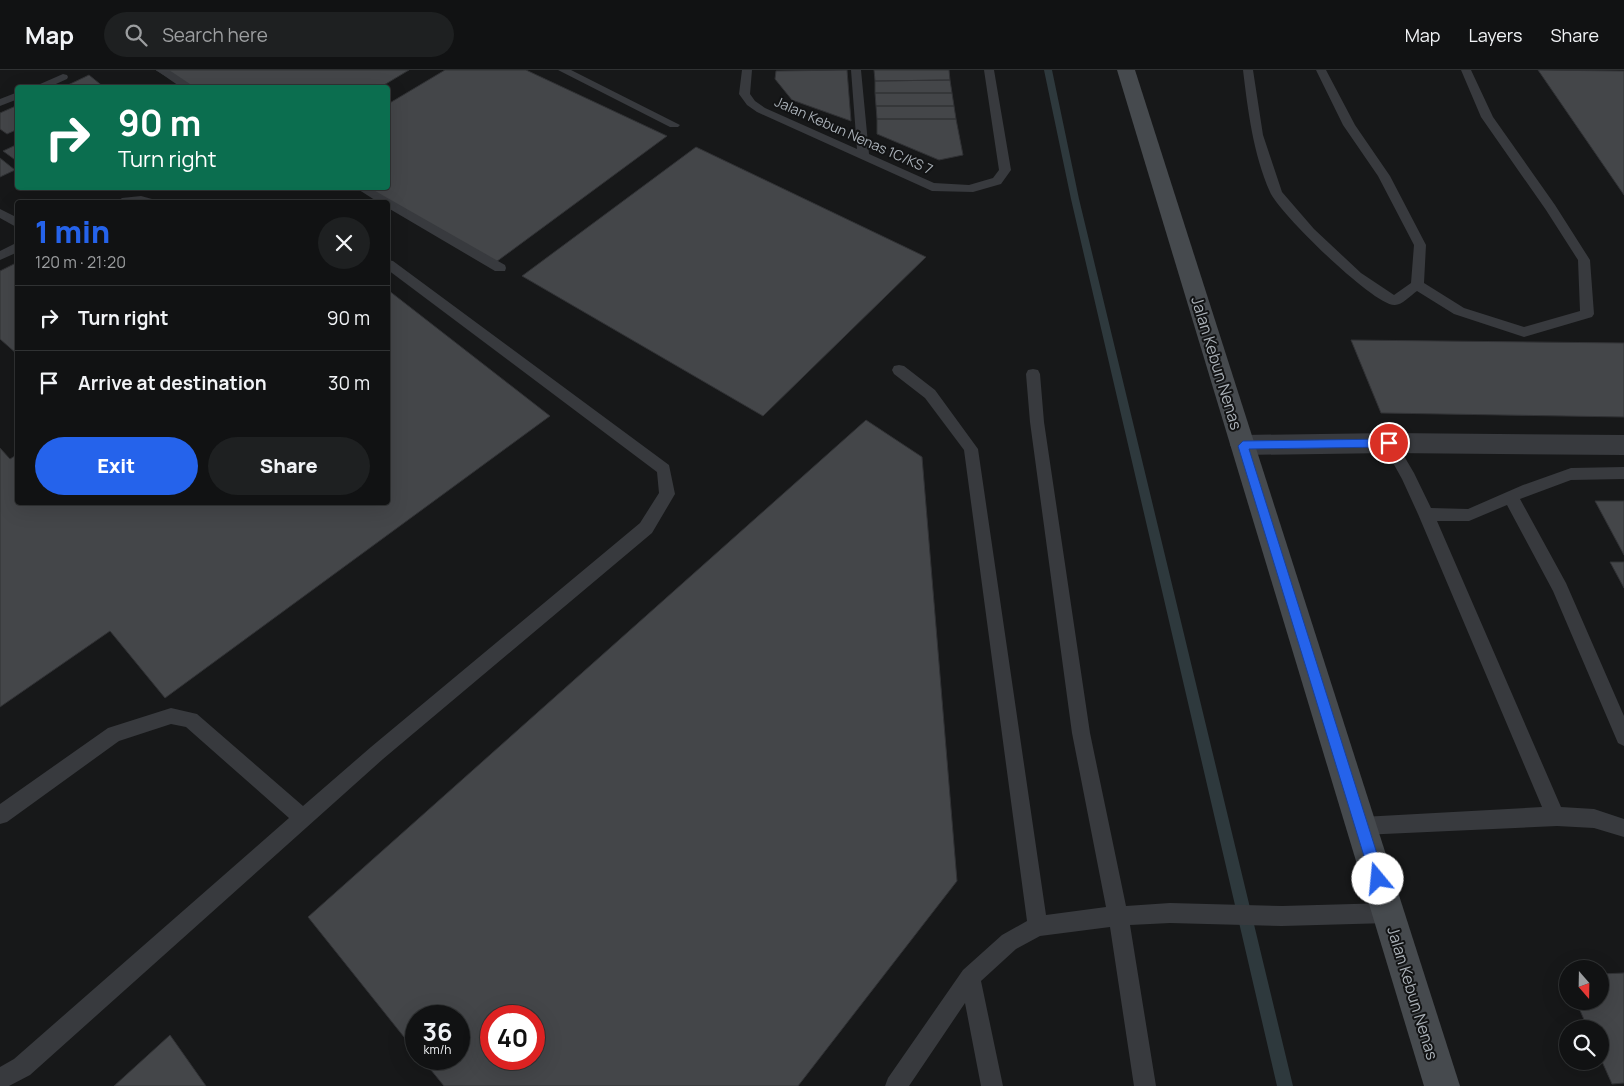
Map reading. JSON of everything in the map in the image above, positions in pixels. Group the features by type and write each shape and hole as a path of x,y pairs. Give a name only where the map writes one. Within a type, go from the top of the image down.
{"street":[{"name":"Jalan Kebun Nenas","path":"1126,70 1442,1086"},
{"path":"1243,446 1389,443 1624,446"}],"lane":[{"path":"161,70 186,85"},
{"path":"563,70 674,125"},
{"name":"Jalan Kebun Nenas 1C/KS 7","path":"747,70 744,94 760,110 932,187 969,189 997,181 1005,170 989,70"},
{"path":"856,70 863,156"},
{"path":"1248,70 1257,135 1276,193 1310,232 1356,276 1394,301 1417,285"},
{"path":"1322,70 1349,124 1384,176 1420,244 1417,285"},
{"path":"1417,285 1459,311 1524,332 1587,314 1584,260 1541,193 1487,117 1466,70"},
{"path":"43,85 62,77"},
{"path":"0,102 15,96"},
{"path":"365,190 383,200"},
{"path":"390,204 500,268"},
{"path":"0,213 15,222"},
{"path":"0,256 15,248"},
{"path":"0,1080 22,1067 303,818 646,528 666,494 664,469 390,265"},
{"path":"899,370 930,394 971,449 1038,926"},
{"path":"1033,374 1037,422 1081,733 1118,916 1145,1086"},
{"path":"1389,443 1409,478 1426,514 1556,817"},
{"path":"1426,514 1469,515 1528,489 1571,474 1624,473"},
{"path":"1511,498 1560,588 1624,737"},
{"path":"0,816 114,734 171,716 191,720 303,818"},
{"path":"1362,826 1556,817 1595,819 1617,824 1624,828"},
{"path":"896,1086 970,977 1009,942 1038,926 1118,916 1170,913 1282,916 1389,914"},
{"path":"970,977 992,1086"}],"building":[{"path":"156,70 409,70 384,85 181,85"},
{"path":"445,70 526,70 667,136 496,262 390,203 390,200 385,200 368,190 390,190 390,103"},
{"path":"847,70 851,121 792,100 775,79 776,71"},
{"path":"874,70 949,70 950,80 875,81"},
{"path":"1538,70 1624,71 1624,195"},
{"path":"89,75 101,85 68,85"},
{"path":"950,80 952,93 875,93 875,81"},
{"path":"875,93 952,93 954,106 876,106"},
{"path":"15,106 15,130 7,134 0,129 0,113"},
{"path":"876,106 954,106 956,119 877,119"},
{"path":"877,119 956,119 963,155 939,160 877,134"},
{"path":"15,145 15,160 3,151"},
{"path":"696,147 926,257 763,416 522,276"},
{"path":"0,158 15,170 0,177"},
{"path":"15,264 15,352 0,339 0,271"},
{"path":"390,292 550,416 165,698 110,631 0,707 0,448 10,459 15,456 15,505 390,505"},
{"path":"1351,340 1624,343 1624,417 1381,413"},
{"path":"866,420 922,457 957,881 798,1086 444,1086 431,1070 470,1070 470,1005 405,1005 405,1038 308,917"},
{"path":"1595,501 1624,501 1624,555"},
{"path":"1610,562 1624,562 1624,588"},
{"path":"1624,973 1624,1083 1612,1084 1606,1070 1609,1070 1609,1020 1584,1020 1580,1010 1609,1010 1609,974"},
{"path":"170,1035 206,1086 114,1086"}],"waterway":[{"path":"1048,70 1075,199 1285,1086"}],"route":[{"path":"1378,879 1243,446 1389,443"}]}
